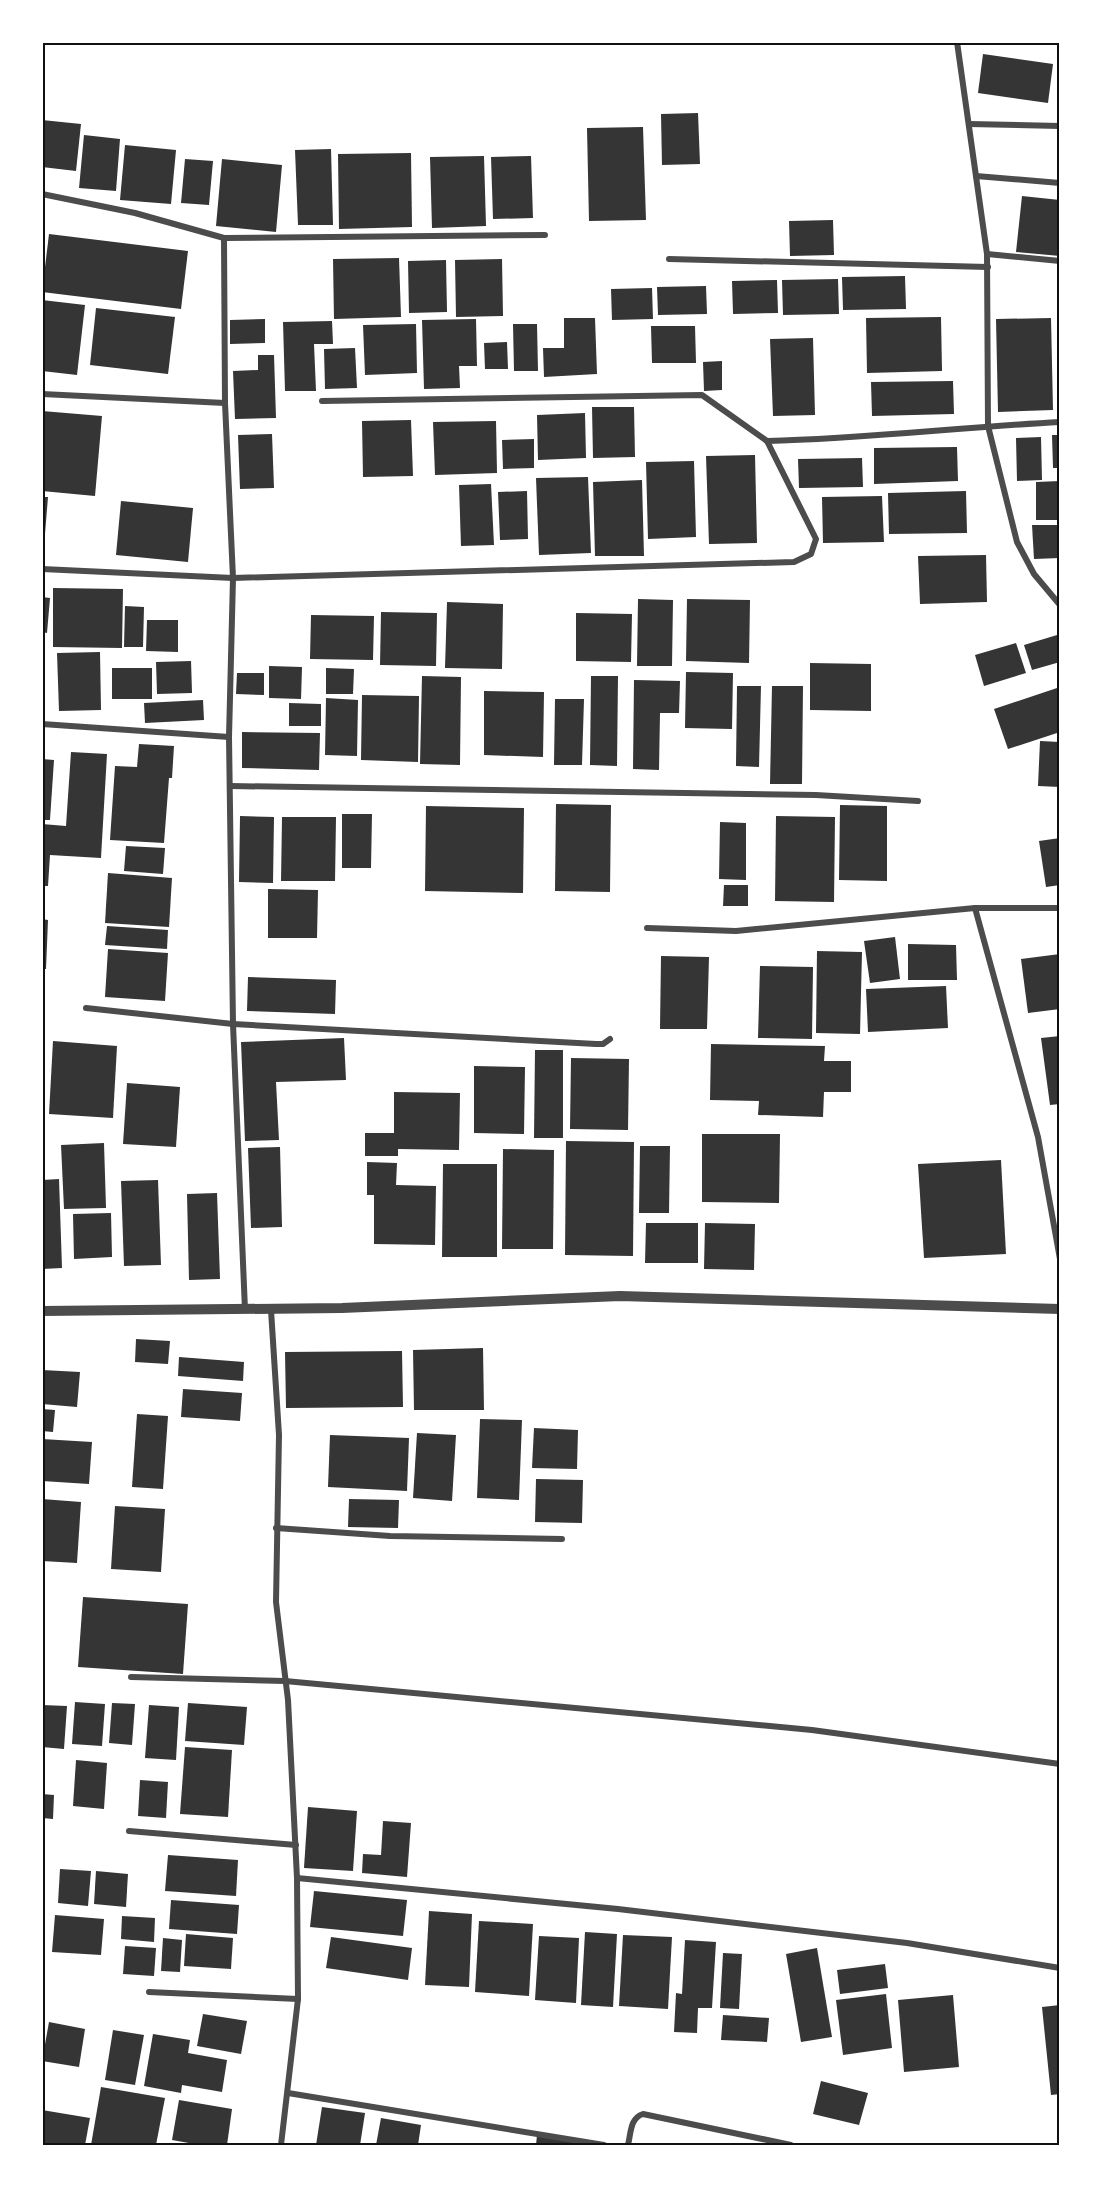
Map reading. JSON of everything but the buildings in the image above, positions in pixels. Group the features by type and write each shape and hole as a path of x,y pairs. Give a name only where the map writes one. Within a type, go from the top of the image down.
{"street":[{"path":"957,42 987,254 988,426 1017,542 1034,574 1060,605"},
{"path":"969,124 1060,126"},
{"path":"976,176 1060,183"},
{"path":"42,194 135,213 224,238 545,235"},
{"path":"224,238 225,403 232,578 229,737 233,1024 245,1310"},
{"path":"987,254 1060,261"},
{"path":"669,260 988,267"},
{"path":"42,394 225,403"},
{"path":"42,569 232,578 794,562 811,554 816,539 766,441 702,395 321,401"},
{"path":"766,441 1060,422"},
{"path":"42,724 229,737"},
{"path":"231,786 816,795 918,801"},
{"path":"647,928 736,931 975,908 1060,909"},
{"path":"975,908 1038,1137 1060,1258"},
{"path":"86,1008 233,1024 596,1044 603,1044 610,1039"},
{"path":"42,1311 271,1310 620,1296 1060,1309"},
{"path":"271,1310 279,1435 276,1602 285,1681 297,1878 298,1999 281,2145"},
{"path":"276,1528 390,1536 562,1539"},
{"path":"131,1677 285,1681 812,1731 1060,1764"},
{"path":"129,1831 296,1845"},
{"path":"297,1878 618,1909 873,1939 1060,1968"},
{"path":"149,1992 298,1999"},
{"path":"288,2093 604,2145"},
{"path":"628,2145 633,2121 637,2116 643,2114 765,2143 791,2145"}]}
